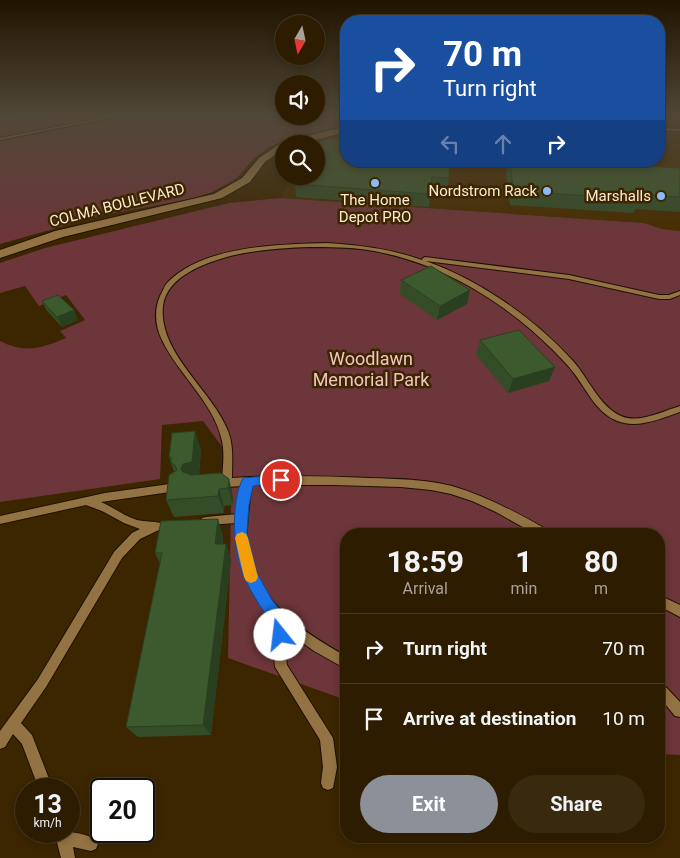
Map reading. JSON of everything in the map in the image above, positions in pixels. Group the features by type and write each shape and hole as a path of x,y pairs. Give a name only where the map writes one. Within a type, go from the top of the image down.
{"street":[{"name":"COLMA BOULEVARD","path":"0,254 59,234 218,196 246,180 267,155"}],"lane":[{"path":"227,483 226,438 221,422 205,396 175,356 162,330 160,305 170,285 181,274 206,261 262,249 360,247 398,254 569,277 659,298 670,297 680,293"},
{"path":"398,254 449,273 484,292 508,308 557,350 578,372 605,407 617,417 640,422 680,408"},
{"path":"248,481 241,518 243,547 250,575 267,605 281,621 312,644 340,660"},
{"path":"210,484 248,481 343,481 440,487 492,506 534,528"},
{"path":"0,520 141,491 177,487"},
{"path":"0,742 14,725 42,683 118,556 136,536 161,526 131,523 106,507 85,502"},
{"path":"199,522 241,518"},
{"path":"665,603 680,611"},
{"path":"281,621 279,648 281,667 326,738 330,767 328,783"},
{"path":"665,695 680,711"},
{"path":"14,725 27,740 42,778"},
{"path":"80,840 92,844"},
{"path":"64,843 68,858"}],"shaded area":[{"path":"325,155 340,155 340,167 665,167 665,155 680,155 680,231 662,229 644,223 281,198 286,185 325,185"}],"green space":[{"path":"0,155 258,155 237,178 212,192 190,199 99,216 0,244"},
{"name":"Woodlawn Memorial Park","path":"281,198 644,223 662,229 680,231 680,755 665,754 665,528 340,528 340,698 228,658 232,460 203,421 162,425 160,479 0,502 0,341 18,347 41,347 66,338 60,331 85,320 66,295 39,306 25,286 0,293 0,263 45,248 229,203"}],"building":[{"path":"325,155 340,155 340,167 449,167 449,178 432,177 431,194 309,185 325,185"},
{"path":"511,167 680,168 680,197 637,194 639,199 513,191"},
{"path":"431,266 470,290 440,306 401,280"},
{"path":"58,295 74,310 57,317 42,301"},
{"path":"519,330 555,367 513,379 480,340"},
{"path":"195,431 192,462 183,464 181,469 183,472 191,475 221,473 229,479 228,488 219,489 218,496 166,500 169,475 177,470 175,465 171,463 171,457 169,457 172,433"},
{"path":"218,519 215,544 226,544 203,725 126,727 162,553 155,553 161,521"}],"slow traffic":[{"path":"242,538 246,563 251,577"}],"place":[{"name":"The Home Depot PRO","path":"375,183"},
{"name":"Nordstrom Rack","path":"547,191"},
{"name":"Marshalls","path":"661,196"}],"route":[{"path":"280,635 281,621 267,605 250,575 243,547 241,518 248,481 281,480"}]}
